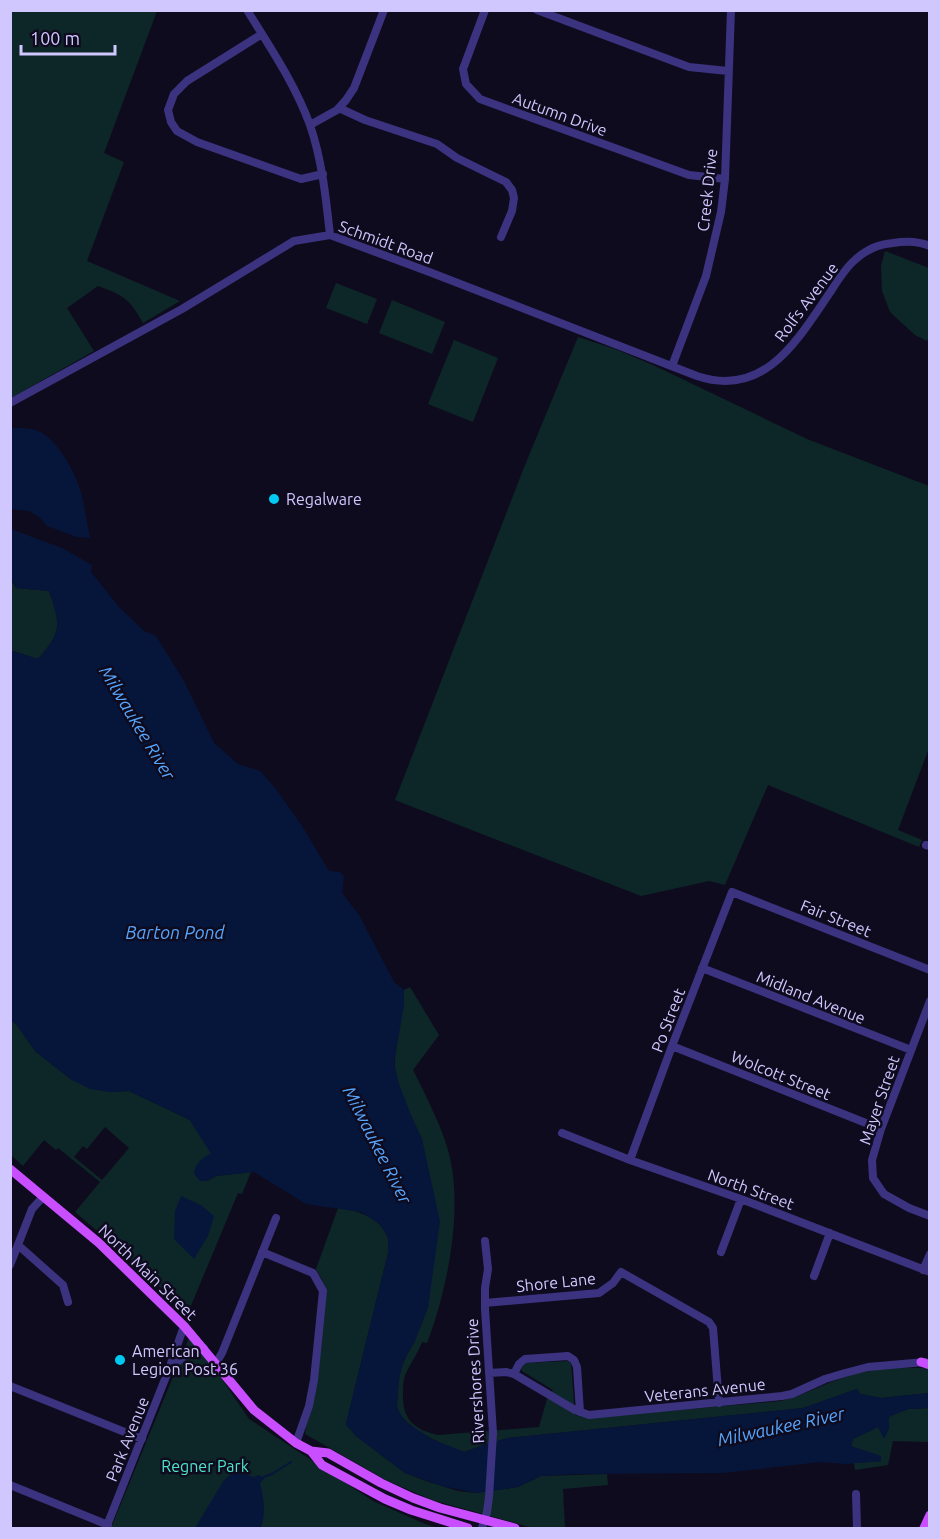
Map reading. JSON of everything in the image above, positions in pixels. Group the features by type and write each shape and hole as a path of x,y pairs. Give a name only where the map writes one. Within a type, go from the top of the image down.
{"main road":[{"name":"North Main Street","path":"10,1169 99,1243 184,1326 254,1410 296,1443 311,1451 328,1453 413,1498 483,1525 515,1528"},
{"name":"North Main Street","path":"311,1451 322,1465 385,1499 411,1510 468,1528"},
{"path":"924,1528 930,1515"}],"street":[{"path":"247,10 287,76 310,125 322,174 330,235"},
{"path":"310,125 339,108 354,88 384,10"},
{"name":"Autumn Drive","path":"485,10 463,69 466,84 480,99 689,175 725,179"},
{"path":"537,10 689,67 728,71"},
{"name":"Creek Drive","path":"672,366 706,276 721,212 725,179 731,10"},
{"path":"262,34 187,81 174,94 168,110 171,122 177,131 196,142 301,179 322,174"},
{"path":"339,108 365,120 437,144 458,158 506,182 514,198 512,211 501,237"},
{"name":"Schmidt Road","path":"10,403 182,309 294,241 330,235 403,261 672,366"},
{"name":"Rolfs Avenue","path":"672,366 710,381 731,381 750,377 771,367 791,347 855,259 887,243 903,241 924,243 930,246"},
{"name":"Po Street","path":"630,1160 732,892"},
{"name":"Fair Street","path":"732,892 930,970"},
{"name":"Midland Avenue","path":"702,968 911,1050"},
{"name":"Mayer Street","path":"930,1001 880,1129 872,1160 873,1178 884,1194 909,1208 930,1216"},
{"name":"Wolcott Street","path":"672,1046 880,1129"},
{"name":"North Street","path":"562,1133 926,1271"},
{"path":"10,1265 32,1209 43,1197"},
{"path":"721,1252 741,1199"},
{"path":"216,1363 276,1218"},
{"path":"814,1276 830,1233"},
{"name":"Rivershores Drive","path":"483,1525 489,1497 493,1433 485,1303 488,1269 485,1241"},
{"path":"18,1245 63,1285 68,1302"},
{"path":"262,1252 314,1273 323,1291 314,1380 309,1406 296,1443"},
{"path":"926,1271 930,1254"},
{"name":"Shore Lane","path":"485,1303 599,1293 613,1283 621,1272 709,1322 713,1328 719,1402"},
{"name":"Park Avenue","path":"107,1527 184,1326"},
{"path":"169,1369 188,1353 204,1348"},
{"path":"514,1374 520,1361 525,1359 568,1356 578,1367 580,1412"},
{"name":"Veterans Avenue","path":"489,1373 514,1374 589,1415 782,1396 844,1372 868,1367 927,1363"},
{"path":"10,1386 142,1439"},
{"path":"10,1485 107,1527"},
{"path":"856,1494 857,1528"}],"green space":[{"path":"11,10 157,11 104,153 124,162 87,261 180,301 143,323 125,299 98,286 67,308 94,351 11,398"},
{"path":"885,251 929,268 930,334 927,341 915,335 890,312 882,291 881,266"},
{"path":"336,283 377,299 367,324 326,308"},
{"path":"392,300 445,322 432,354 379,333"},
{"path":"578,337 653,365 807,439 929,486 929,748 898,830 922,840 919,847 768,785 725,885 709,881 641,896 395,800 525,465"},
{"path":"454,340 498,358 473,422 428,404"},
{"path":"10,578 16,588 49,591 56,612 57,628 52,642 38,659 11,651"},
{"path":"410,987 439,1035 413,1070 445,1140 453,1172 454,1196 451,1247 435,1321 427,1343 422,1342 404,1379 403,1403 407,1417 416,1426 438,1435 539,1427 547,1399 553,1390 522,1371 521,1367 527,1363 568,1361 571,1363 575,1415 588,1418 781,1401 851,1375 890,1368 929,1368 929,1393 881,1398 860,1394 857,1389 803,1408 508,1438 465,1452 426,1436 407,1422 397,1405 401,1372 415,1341 422,1139 404,1101 395,1069 404,990"},
{"path":"10,1020 16,1024 36,1052 72,1080 110,1092 129,1091 190,1120 212,1154 207,1181 216,1176 251,1172 242,1194 238,1193 190,1308 185,1312 137,1265 75,1212 100,1182 58,1148 56,1150 44,1140 23,1166 11,1155","holes":["105,1127 129,1148 102,1180 74,1157 83,1146 87,1149"]},
{"path":"338,1208 361,1213 375,1220 388,1239 388,1253 346,1424 356,1436 405,1473 458,1491 476,1493 518,1487 541,1476 607,1474 608,1485 563,1489 565,1528 533,1528 432,1500 386,1480 305,1434 324,1289 316,1269"},
{"name":"Regner Park","path":"191,1333 249,1419 373,1501 438,1528 111,1528"},
{"path":"929,1408 929,1442 893,1441 888,1465 855,1470 854,1463 881,1461 851,1446 853,1439 878,1427 884,1438 889,1428 888,1417 908,1409"}],"water":[{"path":"11,429 38,431 53,442 59,450 71,469 82,496 90,538 77,537 47,526 29,511 11,509"},
{"name":"Barton Pond","path":"11,529 62,548 92,565 91,572 119,607 144,631 156,636 184,681 214,743 238,764 260,771 302,826 329,871 340,872 344,877 342,893 359,915 394,982 404,990 404,1005 394,1063 399,1084 422,1139 440,1221 428,1308 415,1341 404,1360 399,1378 397,1408 405,1421 431,1439 465,1452 508,1438 803,1408 857,1389 860,1394 881,1398 929,1393 929,1408 908,1409 889,1417 889,1428 884,1439 878,1427 853,1439 851,1446 881,1456 881,1461 846,1464 821,1462 723,1473 541,1476 518,1487 476,1493 442,1486 405,1473 356,1436 346,1425 347,1419 388,1253 388,1238 380,1224 361,1212 306,1204 254,1172 216,1176 207,1181 200,1181 194,1174 197,1164 211,1154 190,1120 129,1091 110,1092 90,1089 72,1080 36,1052 11,1020 10,651 38,659 52,642 57,620 49,591 16,588 11,578"},
{"path":"181,1196 201,1205 214,1216 208,1236 194,1259 174,1239 175,1211"},
{"path":"235,1471 254,1477 259,1475 264,1479 260,1483 264,1506 261,1528 195,1528 224,1480"}],"waterway":[{"path":"261,1478 291,1462"}],"place":[{"name":"Regalware","path":"274,499"},
{"name":"American Legion Post 36","path":"120,1360"}],"water label":[{"name":"Milwaukee River","path":"137,723"},
{"name":"Milwaukee River","path":"377,1145"},
{"name":"Milwaukee River","path":"781,1427"}]}
